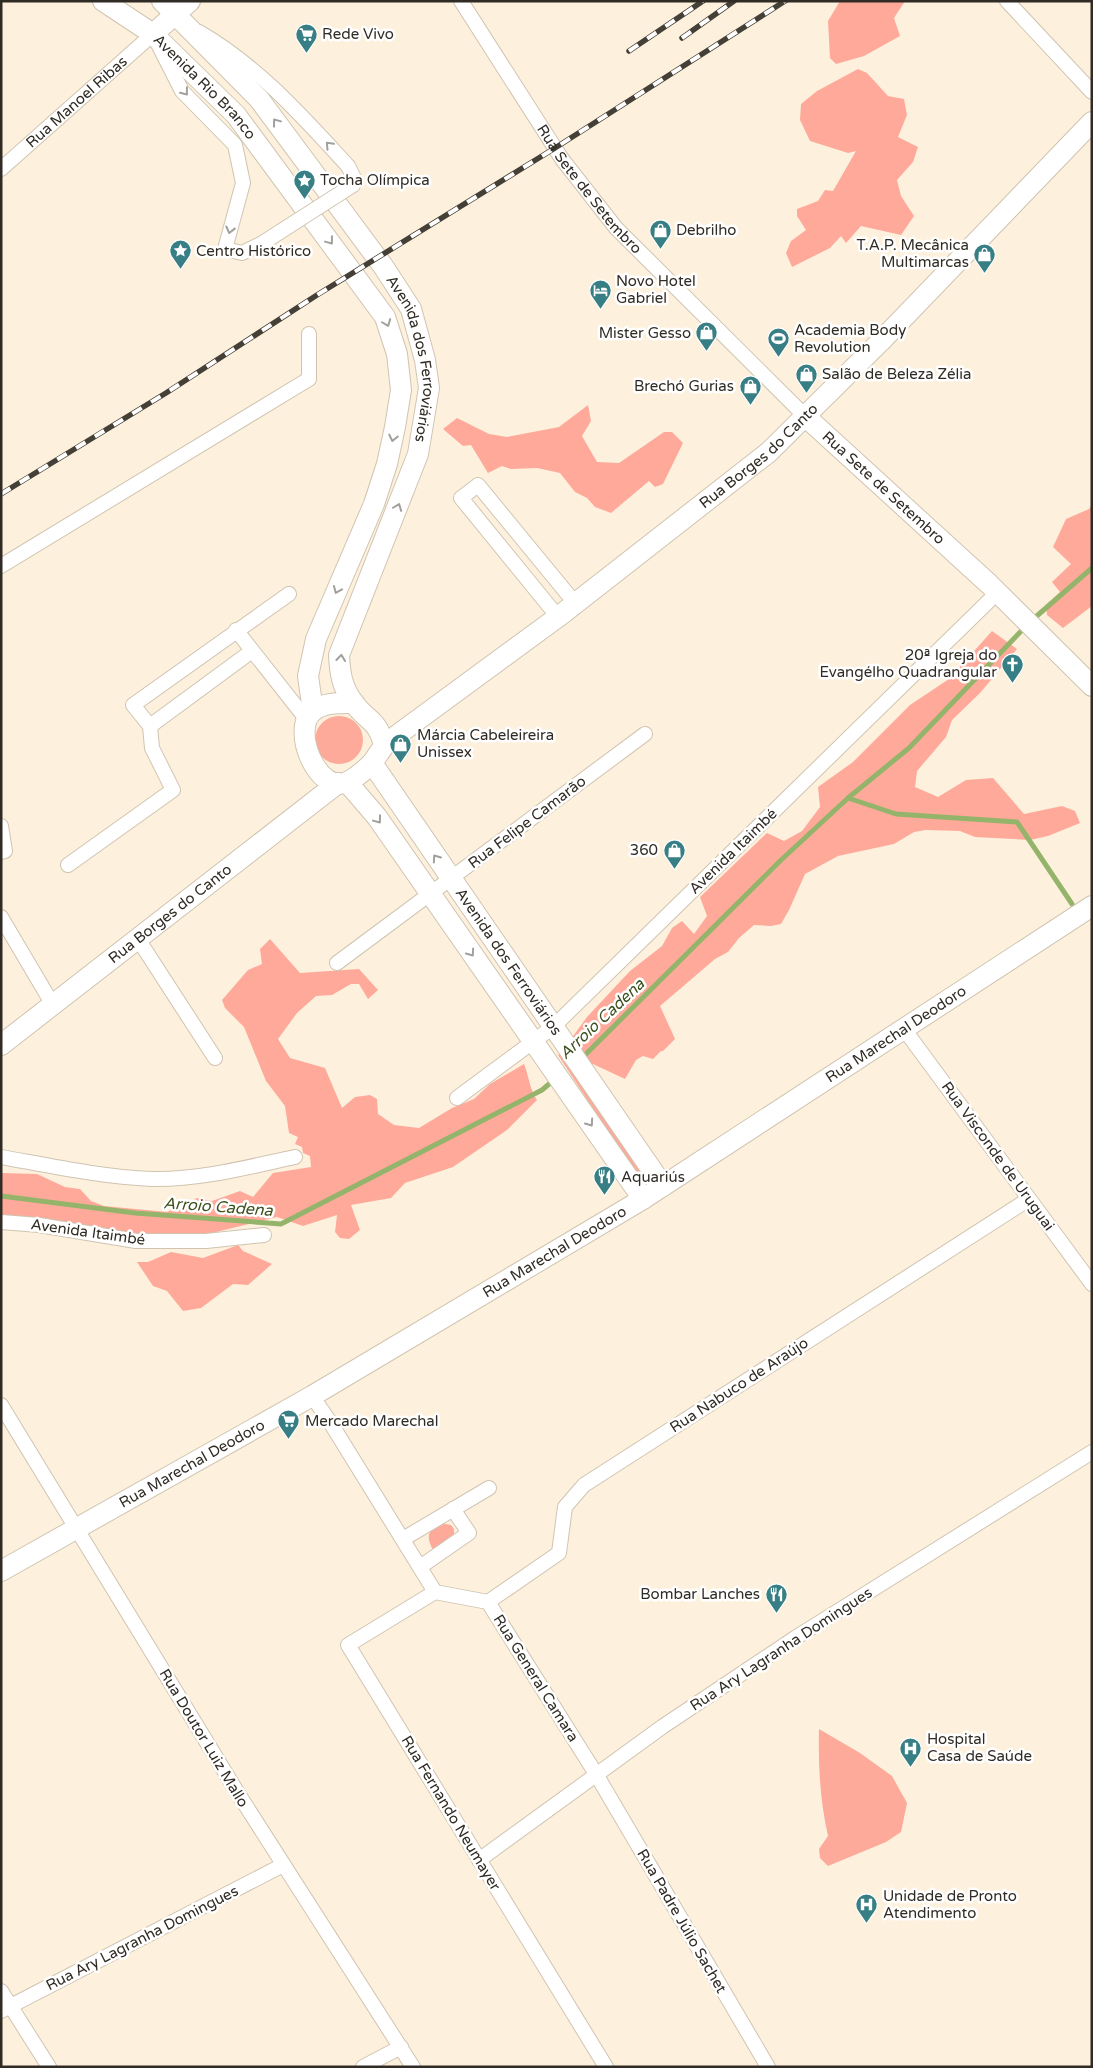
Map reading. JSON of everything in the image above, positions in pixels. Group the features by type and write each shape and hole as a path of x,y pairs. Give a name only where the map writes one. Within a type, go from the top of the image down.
{"street":[{"name":"Avenida Rio Branco","path":"103,1 153,34 236,115 290,188"},
{"name":"Rua Sete de Setembro","path":"461,1 562,159 616,228 806,417 998,592 1092,686"},
{"path":"1007,1 1092,92"},
{"name":"Avenida Rio Branco","path":"178,10 259,99 314,173"},
{"path":"178,10 281,93 348,166 354,178 353,185 261,244 242,253 225,249 242,183 235,145 182,90 153,34 178,10"},
{"name":"Rua Manoel Ribas","path":"1,169 153,34"},
{"name":"Rua Borges do Canto","path":"384,746 558,616 769,452 806,417 1092,122"},
{"name":"Avenida dos Ferroviários","path":"314,173 383,266 411,308 425,360 429,388 418,454 340,655 340,677 354,703 372,720 381,733 384,746"},
{"name":"Avenida dos Ferroviários","path":"290,188 385,317 397,354 401,390 387,464 374,504 316,639 308,676 310,715 304,741 312,763 322,776 343,783 377,817 643,1199"},
{"path":"1,566 309,379 309,334"},
{"path":"558,616 461,498 478,485 575,603"},
{"name":"Avenida Itaimbé","path":"457,1098 553,1027 998,592"},
{"path":"68,865 173,790 152,748 150,726 133,705 289,594"},
{"path":"236,630 252,651 310,715 334,703 354,703"},
{"path":"150,726 252,651"},
{"name":"Rua Felipe Camarão","path":"337,963 645,734"},
{"path":"343,783 372,763 384,746"},
{"name":"Avenida dos Ferroviários","path":"372,763 663,1186"},
{"name":"Rua Borges do Canto","path":"1,1045 343,783"},
{"path":"1,826 5,851 1,852"},
{"name":"Rua Marechal Deodoro","path":"1,1571 312,1396 643,1199 1092,906"},
{"path":"1,917 53,1005"},
{"path":"138,939 215,1058"},
{"name":"Rua Visconde de Uruguai","path":"904,1029 1092,1284"},
{"path":"1,1157 75,1170 152,1179 208,1175 295,1157"},
{"name":"Rua Nabuco de Araújo","path":"488,1602 559,1553 565,1507 584,1485 1029,1199"},
{"name":"Avenida Itaimbé","path":"1,1222 40,1225 136,1242 206,1241 264,1235"},
{"path":"312,1396 435,1592"},
{"name":"Rua Doutor Luiz Mallo","path":"1,1405 283,1865 412,2067"},
{"name":"Rua Ary Lagranha Domingues","path":"479,1860 662,1727 795,1638 1092,1452"},
{"path":"403,1539 489,1488"},
{"path":"420,1567 469,1533 453,1509"},
{"name":"Rua General Camara","path":"435,1592 488,1602 596,1774"},
{"name":"Rua Fernando Neumayer","path":"435,1592 348,1645 606,2067"},
{"name":"Rua Padre Júlio Sachet","path":"596,1774 768,2067"},
{"name":"Rua Ary Lagranha Domingues","path":"6,2008 283,1865"},
{"path":"1,1991 6,2008 49,2067"},
{"path":"363,2067 401,2047"}],"shaded area":[{"path":"840,1 905,1 894,18 900,36 864,56 836,64 830,58 828,21"},
{"path":"858,69 867,73 888,96 904,99 907,115 898,137 918,147 913,162 897,180 901,196 914,216 901,235 861,226 846,243 841,236 830,248 792,267 786,253 791,241 806,230 797,216 797,209 818,201 825,190 833,191 856,151 848,153 810,141 800,120 801,104 817,91"},
{"path":"588,405 591,421 582,436 597,462 619,463 664,432 672,432 683,443 663,484 655,487 649,481 611,513 595,507 587,498 575,492 560,473 537,468 511,469 502,466 488,473 471,445 463,446 443,429 457,418 489,434 507,437 559,427"},
{"path":"1092,505 1092,606 1063,628 1047,615 1046,605 1060,592 1052,582 1071,564 1053,547 1066,519 1089,509"},
{"path":"992,631 1017,649 980,693 952,720 946,737 917,771 915,787 938,797 966,780 993,778 1024,814 1062,806 1075,811 1080,823 1048,836 1030,840 975,837 960,831 926,830 914,832 894,844 838,856 805,874 781,924 771,926 754,925 739,938 728,952 715,959 660,1006 675,1039 653,1059 643,1056 636,1060 625,1079 580,1058 571,1039 587,1017 630,971 662,946 672,928 682,921 694,934 707,916 700,897 767,833 784,841 802,831 820,807 818,787 853,762 910,705 949,679"},
{"path":"334,716 344,716 356,723 363,735 363,745 356,757 344,764 334,764 326,760 319,753 315,745 315,735 319,727 326,720"},
{"path":"270,939 300,973 359,969 378,990 368,999 359,984 351,984 332,995 316,996 297,1013 278,1039 290,1058 325,1068 342,1108 355,1097 370,1095 377,1099 378,1114 394,1125 419,1128 452,1108 474,1099 490,1084 524,1064 537,1100 507,1130 453,1167 405,1183 391,1198 351,1205 360,1230 349,1239 340,1238 335,1232 337,1215 303,1226 277,1217 212,1233 132,1234 92,1230 45,1218 1,1217 1,1173 37,1174 65,1187 80,1189 91,1201 104,1206 167,1212 197,1198 212,1201 240,1191 253,1197 273,1173 311,1167 310,1156 303,1153 302,1147 295,1144 298,1137 289,1133 285,1106 266,1081 244,1027 225,1008 222,1000 248,970 262,964 260,949"},
{"path":"563,1052 642,1173 637,1176 558,1055"},
{"path":"238,1245 243,1251 272,1264 248,1285 233,1284 201,1308 183,1311 167,1291 153,1286 137,1262 148,1262 171,1252 203,1258"},
{"path":"440,1523 451,1525 454,1529 454,1538 433,1550 429,1541 429,1535 432,1529"},
{"path":"819,1729 860,1753 892,1776 907,1803 901,1832 886,1842 828,1866 820,1858 819,1849 828,1836 820,1782"}],"waterway":[{"name":"Arroio Cadena","path":"1031,621 1092,568"},
{"name":"Arroio Cadena","path":"582,1058 780,861 848,798 909,748 1025,627"},
{"path":"848,798 896,814 1017,822 1072,904"},
{"name":"Arroio Cadena","path":"1,1196 135,1213 281,1224 542,1090 555,1079"}],"railway":[{"path":"629,51 703,1"},
{"path":"682,38 734,1"},
{"path":"1,494 166,393 317,295 555,148 785,1"}],"place":[{"name":"Rede Vivo","path":"306,53"},
{"name":"Tocha Olímpica","path":"304,199"},
{"name":"Debrilho","path":"660,249"},
{"name":"Centro Histórico","path":"180,270"},
{"name":"T.A.P. Mecânica Multimarcas","path":"985,273"},
{"name":"Novo Hotel Gabriel","path":"600,309"},
{"name":"Mister Gesso","path":"707,352"},
{"name":"Academia Body Revolution","path":"778,358"},
{"name":"Salão de Beleza Zélia","path":"806,393"},
{"name":"Brechó Gurias","path":"750,405"},
{"name":"20ª Igreja do Evangélho Quadrangular","path":"1013,683"},
{"name":"Márcia Cabeleireira Unissex","path":"401,763"},
{"name":"360","path":"674,869"},
{"name":"Aquariús","path":"605,1196"},
{"name":"Mercado Marechal","path":"289,1440"},
{"name":"Bombar Lanches","path":"776,1613"},
{"name":"Hospital Casa de Saúde","path":"911,1767"},
{"name":"Unidade de Pronto Atendimento","path":"867,1924"}]}
